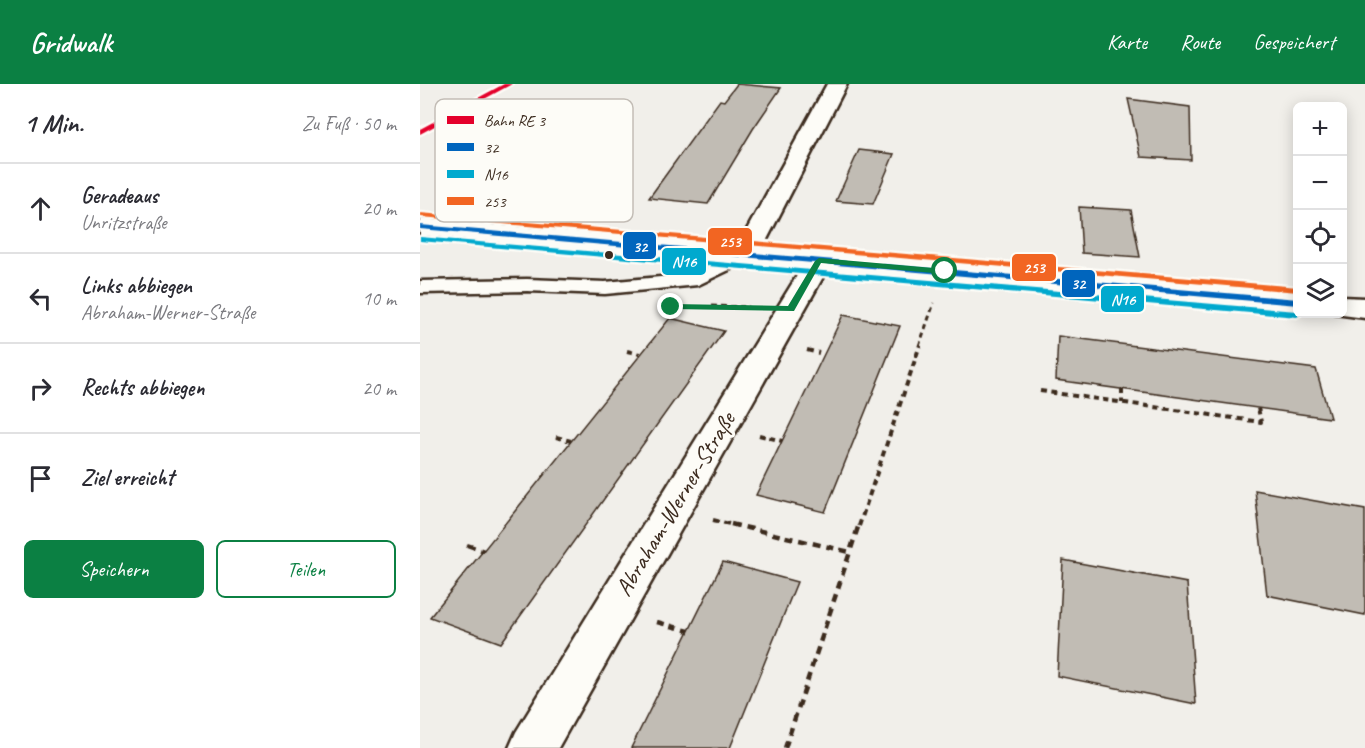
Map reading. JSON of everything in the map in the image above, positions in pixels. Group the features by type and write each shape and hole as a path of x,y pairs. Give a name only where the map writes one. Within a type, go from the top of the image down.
{"street":[{"path":"746,255 837,84"},
{"path":"420,227 1293,302"},
{"name":"Abraham-Werner-Straße","path":"532,748 819,261"},
{"path":"1347,306 1365,308"}],"lane":[{"path":"420,287 527,285 604,288 698,279 746,255"}],"path":[{"path":"785,748 945,271"},
{"path":"705,306 791,309"},
{"path":"627,351 640,354"},
{"path":"1122,389 1122,403"},
{"path":"1040,391 1261,422 1258,408"},
{"path":"556,437 571,441"},
{"path":"672,510 850,552"},
{"path":"467,545 484,551"},
{"path":"676,627 689,631"}],"building":[{"path":"737,84 781,88 753,129 708,204 649,198 720,100 724,101"},
{"path":"1128,99 1190,107 1191,160 1141,157"},
{"path":"859,150 894,154 873,204 836,201"},
{"path":"1079,207 1131,210 1140,257 1082,253"},
{"path":"843,315 900,326 825,512 756,495"},
{"path":"670,318 724,331 501,643 430,617"},
{"path":"1058,336 1316,369 1330,418 1056,380"},
{"path":"1255,490 1365,510 1365,615 1267,595"},
{"path":"1063,560 1187,583 1196,704 1057,676"},
{"path":"723,562 797,582 730,748 631,748"}],"transit line":[{"path":"481,99 509,84"},
{"path":"420,132 435,124"},
{"name":"253","path":"421,215 435,216"},
{"name":"253","path":"503,222 1293,290"},
{"name":"32","path":"420,227 1293,302"},
{"name":"N16","path":"420,239 1293,314"}],"route":[{"path":"671,307 791,309 819,261 945,271"}]}
